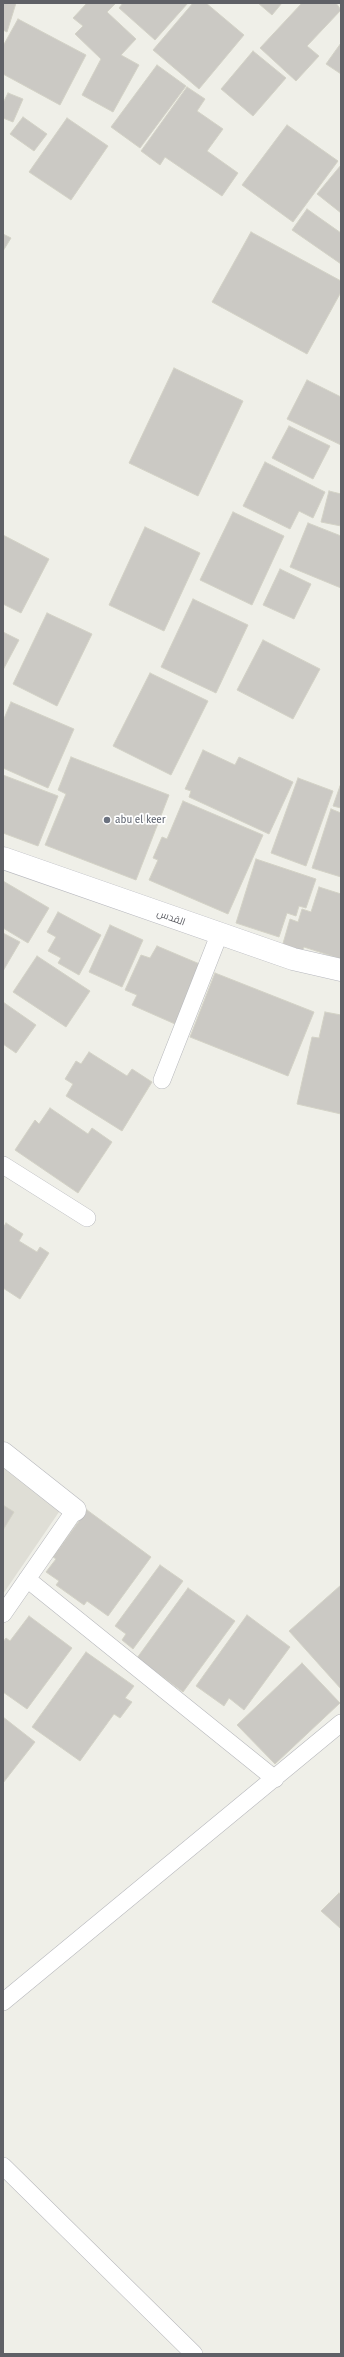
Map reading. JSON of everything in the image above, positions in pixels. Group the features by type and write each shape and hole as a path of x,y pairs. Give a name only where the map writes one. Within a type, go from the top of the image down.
{"main road":[{"name":"القدس","path":"3,858 219,935 293,959 341,970"},
{"path":"3,1453 75,1510"}],"lane":[{"path":"162,1080 219,935"},
{"path":"3,1164 87,1218"},
{"path":"3,1614 75,1510"},
{"path":"27,1579 275,1779"},
{"path":"3,2002 341,1723"},
{"path":"3,2166 194,2354"}],"shaded area":[{"path":"3,1463 61,1509 3,1594"}],"building":[{"path":"3,3 16,3 7,32 3,30"},
{"path":"87,3 115,4 107,12 136,39 121,55 139,65 113,112 82,95 101,59 75,34 83,26 73,18"},
{"path":"123,3 188,3 155,40 119,8"},
{"path":"193,3 206,3 244,35 199,89 153,50"},
{"path":"258,3 282,3 272,15"},
{"path":"302,3 336,3 341,10 307,46 319,56 296,81 260,48"},
{"path":"18,19 86,55 60,105 3,74 3,46"},
{"path":"341,43 341,74 326,64"},
{"path":"253,51 286,78 253,116 221,89"},
{"path":"157,65 186,86 140,148 111,127"},
{"path":"187,87 205,99 197,111 223,129 207,151 238,173 222,196 165,157 160,165 141,151"},
{"path":"8,93 23,99 13,122 3,118 3,103"},
{"path":"23,117 47,134 34,151 10,134"},
{"path":"67,118 108,146 71,200 29,172"},
{"path":"287,125 338,161 293,222 242,185"},
{"path":"341,165 341,213 317,194"},
{"path":"307,209 341,233 341,264 292,230"},
{"path":"251,232 341,281 341,292 307,354 212,302"},
{"path":"3,234 11,238 3,251"},
{"path":"174,368 243,401 198,496 129,463"},
{"path":"307,380 341,397 341,445 287,419"},
{"path":"289,426 330,446 313,479 272,458"},
{"path":"265,462 325,492 313,518 299,511 290,529 243,506"},
{"path":"329,491 341,494 341,526 321,522"},
{"path":"233,512 284,536 252,605 200,580"},
{"path":"308,523 341,536 341,588 290,567"},
{"path":"145,527 200,553 164,631 109,605"},
{"path":"3,535 49,559 21,613 3,604"},
{"path":"280,569 311,584 294,619 263,605"},
{"path":"193,599 248,625 216,693 161,667"},
{"path":"47,613 92,634 57,706 13,684"},
{"path":"3,632 19,640 3,670"},
{"path":"263,640 320,669 293,719 237,690"},
{"path":"150,673 208,701 171,775 113,746"},
{"path":"11,702 74,729 48,788 3,768 3,721"},
{"path":"203,750 235,765 239,757 293,782 269,834 189,797 191,791 185,789"},
{"name":"abu el keer","path":"71,757 169,795 136,880 45,845 66,794 58,790"},
{"path":"3,775 58,796 38,846 3,833"},
{"path":"298,778 333,791 306,866 271,853"},
{"path":"341,786 341,808 333,806"},
{"path":"183,801 263,835 228,914 149,880 158,860 153,858 162,837 167,839"},
{"path":"331,809 341,813 341,877 312,868"},
{"path":"256,859 316,879 306,908 299,906 296,916 287,913 279,937 236,923"},
{"path":"3,881 49,908 28,943 3,928"},
{"path":"319,887 341,894 341,959 304,947 301,953 282,947 290,919 298,922 302,909 311,912"},
{"path":"58,912 101,935 79,975 58,963 61,958 48,951 56,937 47,932"},
{"path":"110,925 143,940 122,987 89,972"},
{"path":"3,933 20,942 3,971"},
{"path":"157,946 202,965 175,1024 132,1005 137,995 125,990 141,955 150,958"},
{"path":"37,956 90,991 66,1027 13,992"},
{"path":"215,973 314,1012 288,1076 190,1037"},
{"path":"3,1002 36,1025 16,1053 3,1044"},
{"path":"325,1012 341,1015 341,1114 297,1104 312,1037 319,1038"},
{"path":"89,1052 127,1076 132,1069 152,1082 122,1131 66,1096 73,1084 65,1079 76,1061 81,1064"},
{"path":"50,1108 88,1134 92,1128 112,1142 78,1193 15,1150 35,1120 39,1124"},
{"path":"6,1223 23,1234 19,1241 37,1252 40,1247 49,1253 20,1299 3,1288 3,1228"},
{"path":"3,1505 14,1512 3,1530"},
{"path":"87,1510 151,1557 108,1616 87,1601 84,1605 56,1585 59,1581 46,1572 56,1559 53,1557"},
{"path":"160,1565 183,1581 133,1649 122,1640 126,1634 115,1626"},
{"path":"341,1585 341,1689 289,1631"},
{"path":"188,1588 235,1621 183,1692 137,1658"},
{"path":"247,1615 290,1647 244,1710 229,1698 224,1706 196,1686"},
{"path":"29,1616 72,1648 27,1709 3,1692 3,1642 6,1638 10,1641"},
{"path":"86,1652 134,1686 125,1698 132,1702 120,1718 114,1714 80,1761 32,1727"},
{"path":"302,1663 340,1703 275,1764 237,1725"},
{"path":"3,1717 35,1742 3,1783"},
{"path":"339,1893 341,1895 340,1928 321,1911"}],"place":[{"name":"abu el keer","path":"107,820"}]}
